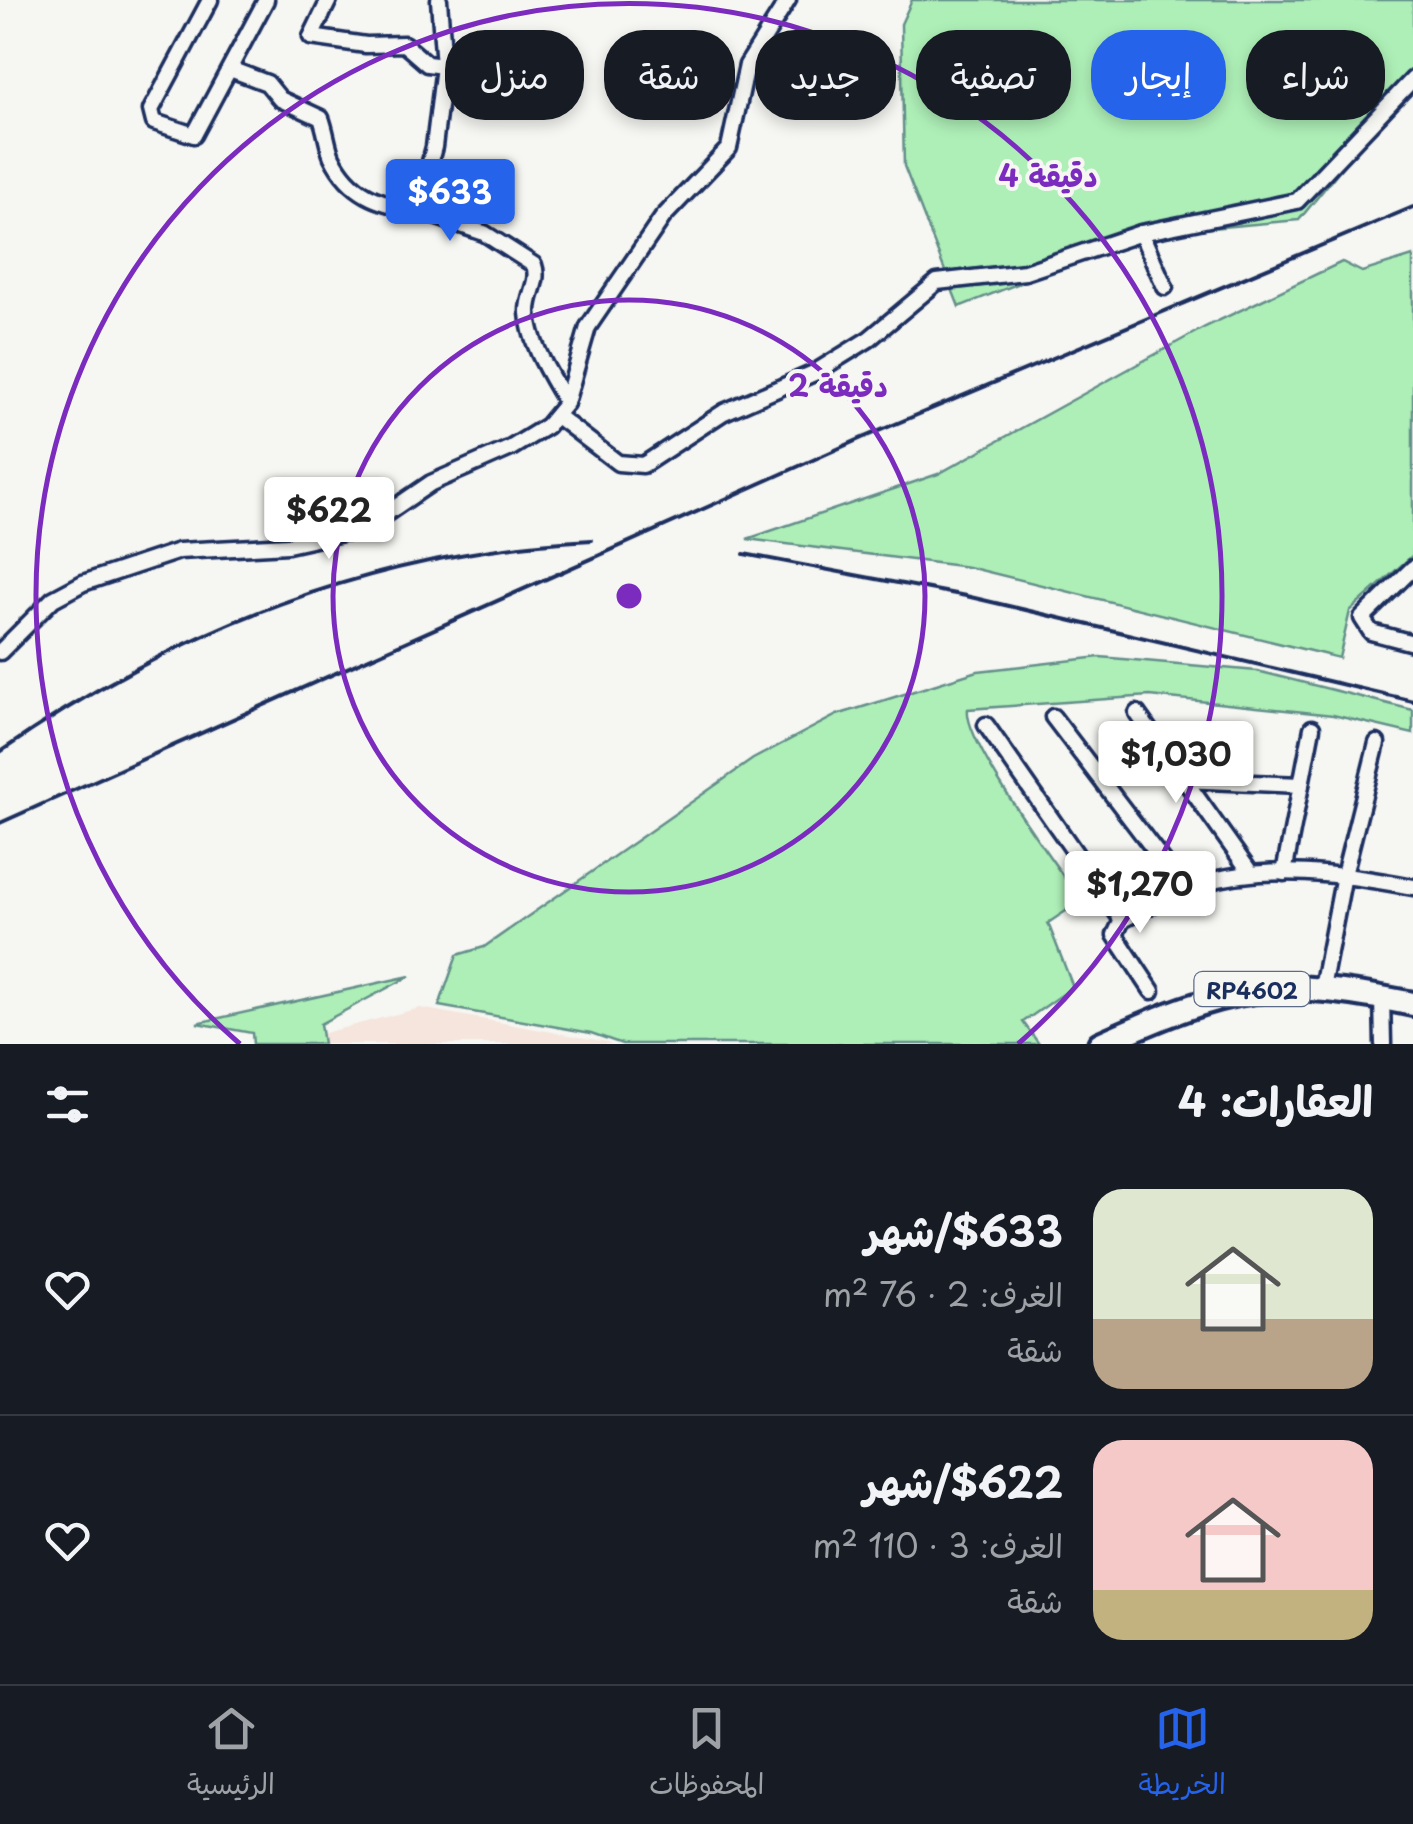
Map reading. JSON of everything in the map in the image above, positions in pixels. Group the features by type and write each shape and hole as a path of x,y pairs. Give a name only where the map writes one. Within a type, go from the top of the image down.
{"main road":[{"name":"RP4602","path":"1100,1044 1229,993 1262,987 1322,988 1413,1004"}],"street":[{"path":"210,0 151,110 154,122 197,134 266,0"},
{"path":"329,0 311,37 404,44 427,64 444,66"},
{"path":"416,210 434,147 444,66 440,0"},
{"path":"0,652 54,599 83,583 179,551 288,546 365,528 431,483 522,442 562,410 588,327 663,217 729,148 747,64 788,0"},
{"path":"230,69 267,83 280,100 321,118 333,158 362,194 387,206 416,210 484,232 534,265 537,275 528,307 530,323 562,410 618,463 643,465 724,412 814,373 870,339 938,282 1025,272 1141,233 1297,200 1413,79"},
{"path":"1141,233 1165,287"},
{"path":"1413,568 1362,618 1371,632 1413,642"},
{"path":"1138,713 1250,872"},
{"path":"1053,718 1185,890"},
{"path":"986,725 1122,920"},
{"path":"1284,873 1312,728"},
{"path":"1322,988 1344,875 1377,742"},
{"path":"1184,780 1301,785"},
{"path":"1152,990 1114,935 1122,920 1185,890 1250,872 1344,875 1411,886 1413,870"},
{"path":"1382,998 1384,1044"}],"shaded area":[{"path":"420,1008 611,1044 323,1044 320,1034"}],"green space":[{"path":"912,0 1413,0 1413,89 1398,98 1385,114 1385,30 1246,30 1246,120 1380,120 1299,220 1144,234 959,307 904,166 901,24"},
{"path":"1413,256 1413,555 1350,611 1339,658 968,567 747,539 938,474 1205,327 1342,262 1362,272"},
{"path":"1100,657 1257,671 1413,710 1413,734 1333,715 1150,696 968,709 970,725 995,775 1081,901 1048,923 1073,987 1023,1022 1039,1044 622,1044 591,1033 439,1006 457,955 484,947 753,759 837,715 978,671"},
{"path":"410,976 320,1024 323,1044 253,1044 252,1033 197,1023"}],"railway":[{"path":"0,823 862,438 1413,207"},
{"path":"0,752 137,668 208,633 281,604 355,579 432,560 511,547 592,540"},
{"path":"744,554 966,596 1413,701"}]}
